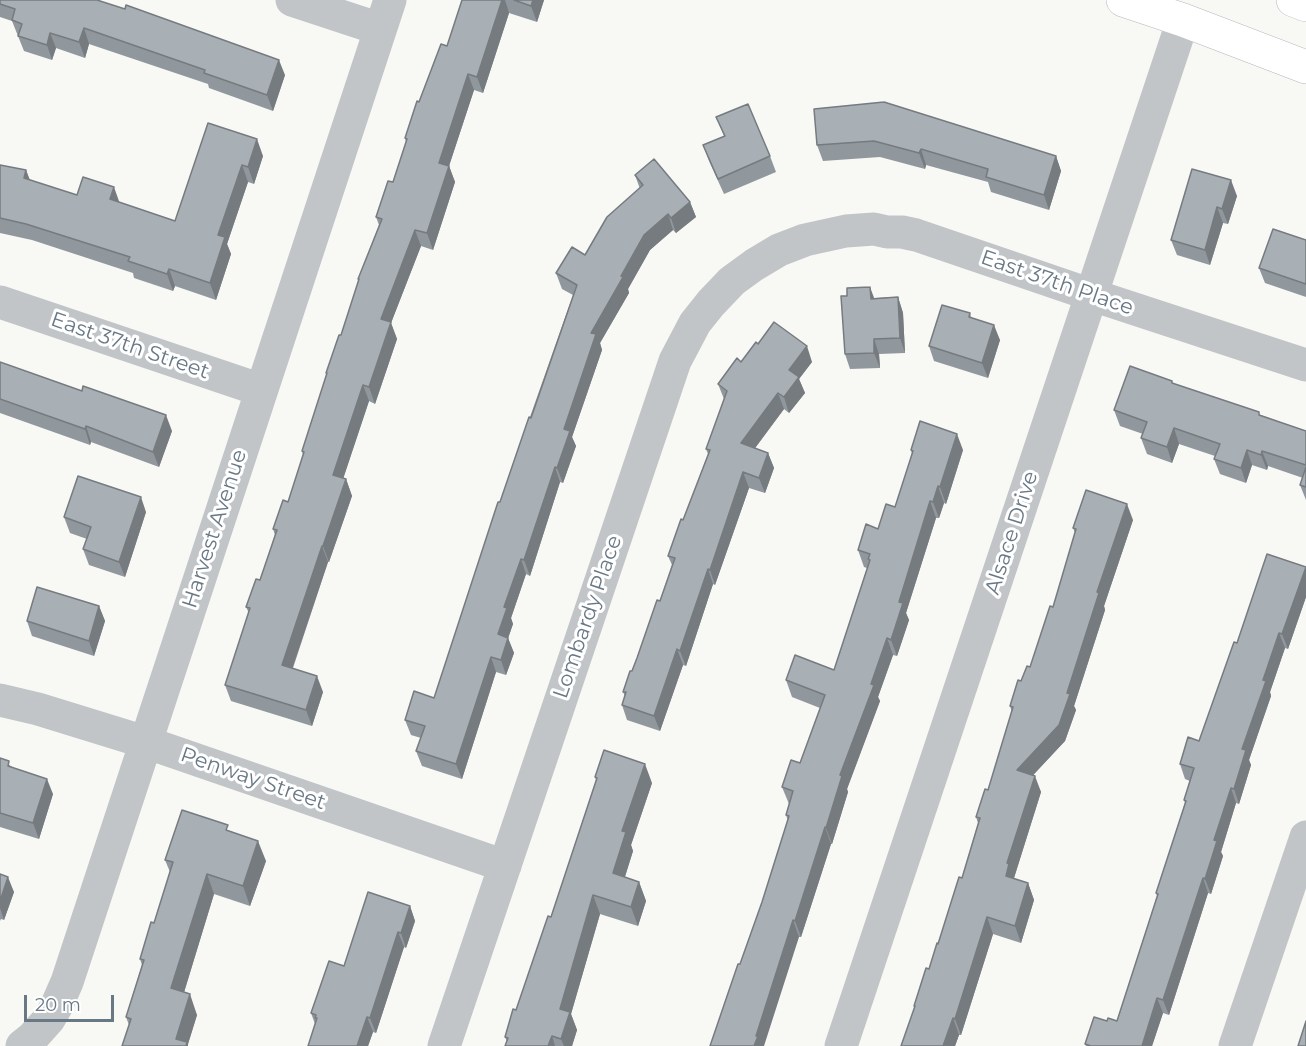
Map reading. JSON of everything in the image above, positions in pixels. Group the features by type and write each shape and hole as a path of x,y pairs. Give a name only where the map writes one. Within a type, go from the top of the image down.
{"main road":[{"path":"1123,0 1184,20 1306,68"},
{"path":"1293,0 1306,5"}],"street":[{"path":"292,0 385,15"},
{"name":"Harvest Avenue","path":"22,1046 49,1018 62,995 385,15"},
{"name":"Alsace Drive","path":"841,1046 1184,20"},
{"name":"East 37th Place","path":"805,240 832,233 874,229 916,234 1306,365"},
{"name":"Lombardy Place","path":"444,1046 675,361 695,323 732,281 779,250 805,240"},
{"name":"East 37th Street","path":"0,302 261,390"},
{"name":"Penway Street","path":"0,700 38,709 145,742 505,866"},
{"path":"1235,1046 1306,837"}],"building":[{"path":"0,0 97,0 125,9 126,5 279,60 267,95 204,73 205,70 84,28 79,42 50,33 47,45 18,36 22,24 12,20 15,9 0,4"},
{"path":"462,0 502,0 477,77 468,74 439,163 449,166 427,233 415,230 381,319 391,322 369,387 363,385 333,475 346,479 282,665 317,676 306,710 225,685 250,608 246,607 256,579 260,580 277,530 273,529 283,500 288,502 326,373 339,335 341,335 358,279 382,219 376,217 388,181 393,182 417,101 419,102 441,44 447,46"},
{"path":"514,0 533,0 531,6"},
{"path":"884,102 1056,156 1044,195 986,177 988,169 921,149 919,153 874,141 817,145 814,109"},
{"path":"748,104 770,156 718,179 703,145 725,136 716,117"},
{"path":"208,123 257,139 248,167 242,165 218,235 225,237 210,283 169,269 167,274 128,261 130,257 0,218 0,165 26,170 24,178 77,195 83,177 114,187 110,199 175,221"},
{"path":"654,159 690,202 671,218 668,214 644,235 591,333 596,334 564,429 570,431 557,468 555,467 524,560 521,559 504,607 507,608 498,634 508,638 501,660 491,657 456,764 416,751 425,726 405,720 414,691 434,698 498,502 500,502 529,417 531,418 577,285 556,273 572,247 585,255 607,217 643,185 635,175"},
{"path":"1192,169 1231,180 1222,209 1217,207 1205,250 1171,240"},
{"path":"1273,229 1306,240 1306,284 1259,268"},
{"path":"870,287 871,299 898,297 900,338 874,339 874,353 845,354 841,296 847,296 847,288"},
{"path":"942,305 970,313 969,317 994,325 982,363 929,346"},
{"path":"774,322 807,346 789,370 799,377 784,397 778,393 741,443 768,453 759,478 743,472 710,570 708,569 680,651 677,649 654,716 622,705 626,692 623,692 630,671 637,658 657,600 660,601 675,558 668,556 710,450 706,449 727,391 718,384 737,358 741,362"},
{"path":"0,362 82,391 83,386 166,415 153,452 86,426 85,429 0,399"},
{"path":"1130,366 1306,431 1306,465 1262,451 1261,455 1247,450 1241,468 1214,459 1220,444 1174,428 1167,447 1141,438 1147,422 1114,410"},
{"path":"920,421 957,434 940,487 938,486 933,502 930,501 899,602 903,603 891,640 887,638 871,684 874,685 840,775 842,776 826,828 795,921 793,920 756,1036 758,1036 754,1046 710,1046 762,902 789,816 786,815 793,791 782,787 791,760 800,763 825,695 786,680 795,655 834,670 870,560 868,559 870,554 858,550 866,524 878,529 886,504 895,507"},
{"path":"1306,467 1306,487 1300,485"},
{"path":"78,476 141,497 119,562 83,549 91,527 64,517"},
{"path":"1086,490 1127,504 1097,592 1099,593 1059,725 1017,770 1035,776 1007,863 1009,864 1006,876 1028,883 1015,926 987,917 955,1019 953,1018 943,1046 901,1046 926,968 929,969 938,944 959,877 962,878 980,818 976,817 985,789 988,790 1013,707 1010,706 1018,680 1021,681 1027,666 1030,667 1050,606 1053,607 1076,529 1073,528"},
{"path":"1267,554 1306,567 1263,680 1266,681 1242,749 1246,750 1234,789 1231,788 1214,840 1217,841 1205,879 1203,878 1163,1000 1157,998 1142,1046 1085,1044 1094,1017 1117,1021 1186,801 1184,800 1194,768 1180,764 1188,737 1199,741 1234,642 1237,643"},
{"path":"37,587 99,606 89,641 27,621"},
{"path":"604,750 645,764 622,831 626,832 613,873 639,882 631,907 593,895 560,1009 570,1012 561,1039 552,1036 548,1046 505,1046 508,1038 505,1037 513,1009 516,1010 548,916 551,917"},
{"path":"0,758 9,761 8,766 47,779 33,823 0,813"},
{"path":"182,810 228,825 226,830 258,841 243,886 207,874 171,988 190,994 176,1039 187,1042 186,1046 122,1046 131,1019 126,1017 144,960 140,959 173,862 165,860"},
{"path":"0,874 8,877 0,901"},
{"path":"368,892 410,906 401,933 398,932 370,1018 367,1017 357,1046 308,1046 317,1018 311,1013 329,961 344,966"},
{"path":"1306,1021 1306,1046 1298,1046"}]}
